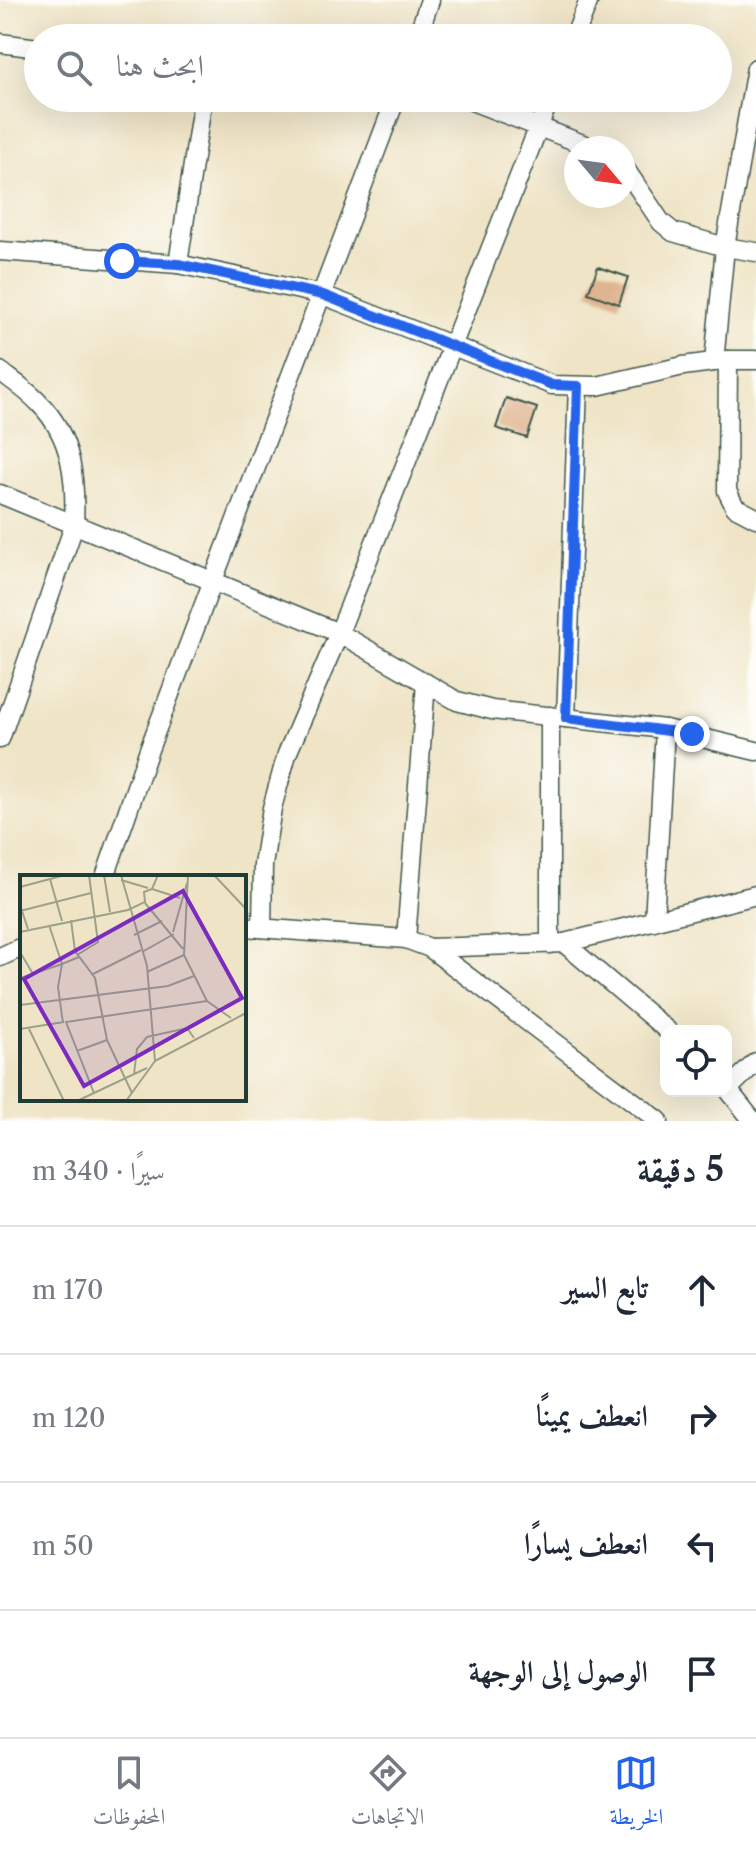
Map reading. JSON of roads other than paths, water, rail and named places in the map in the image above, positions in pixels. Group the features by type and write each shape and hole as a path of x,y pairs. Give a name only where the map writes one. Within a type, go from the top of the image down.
{"street":[{"path":"422,24 430,0"},
{"path":"580,24 589,0"},
{"path":"0,43 24,46"},
{"path":"756,68 725,247 721,361 727,491 735,507 756,518"},
{"path":"178,264 201,112"},
{"path":"106,875 148,752 390,112"},
{"path":"500,112 564,137"},
{"path":"545,112 454,347 287,754 272,808 253,928 406,939 430,948 659,1121"},
{"path":"636,185 661,222 673,232 725,247 756,252"},
{"path":"0,251 178,264 323,295 552,385 597,386 683,366 756,360"},
{"path":"0,371 39,403 57,426 70,456 76,489 74,526 0,739"},
{"path":"557,943 558,717 578,386"},
{"path":"0,494 339,633 457,701 480,707 665,729 756,751"},
{"path":"406,939 426,683"},
{"path":"654,921 665,729"},
{"path":"430,948 557,943 756,895"},
{"path":"557,943 660,1025"},
{"path":"0,957 20,948"},
{"path":"732,1084 756,1062"},
{"path":"732,1094 753,1121"}]}
